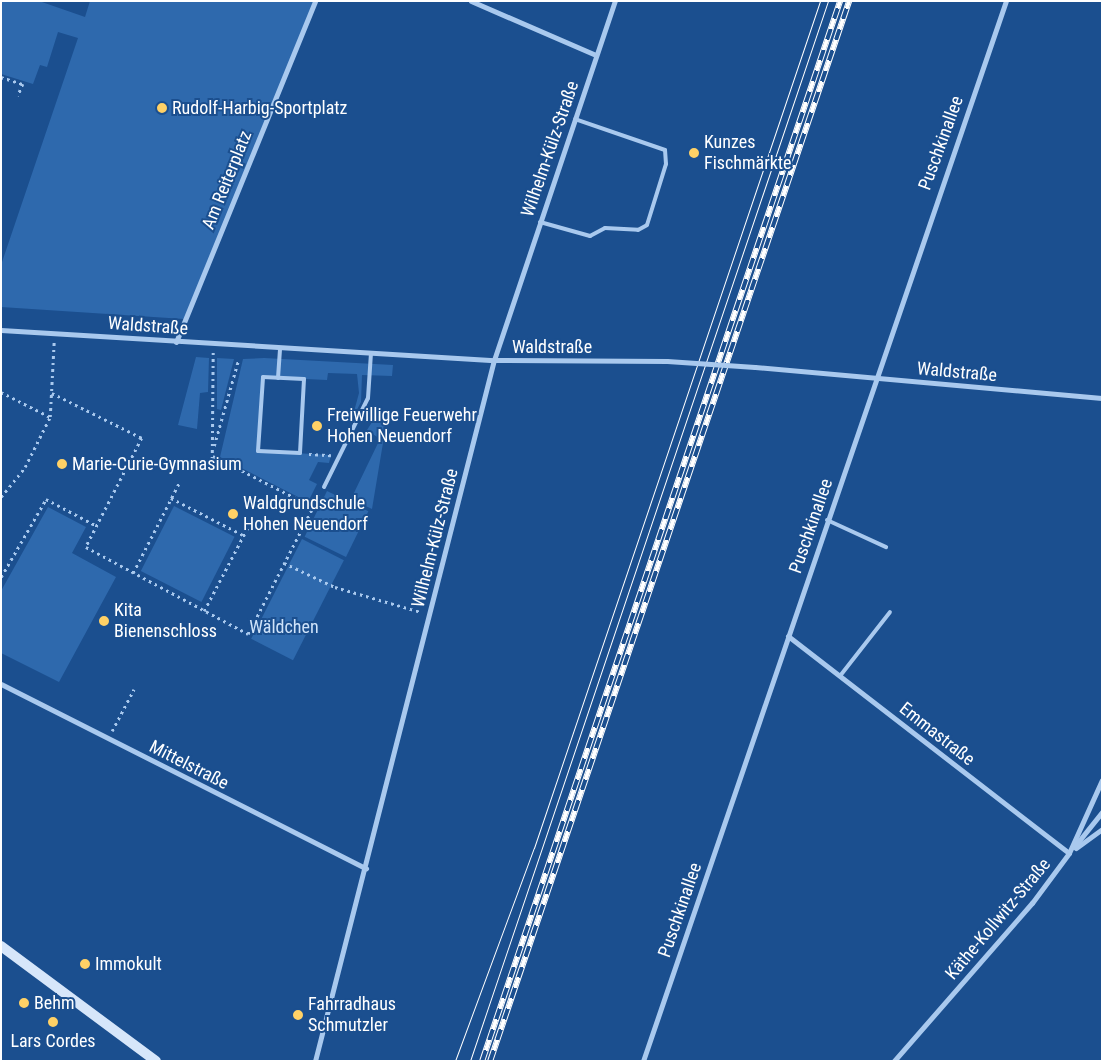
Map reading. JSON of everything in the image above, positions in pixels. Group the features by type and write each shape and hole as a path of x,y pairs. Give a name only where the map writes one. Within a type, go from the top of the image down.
{"main road":[{"path":"1,946 156,1061"}],"street":[{"name":"Am Reiterplatz","path":"176,342 315,1"},
{"path":"471,1 596,55"},
{"name":"Wilhelm-Külz-Straße","path":"315,1061 366,868 494,360 615,1"},
{"name":"Puschkinallee","path":"643,1061 1006,1"},
{"name":"Waldstraße","path":"1,330 494,360 667,361 1102,398"},
{"name":"Emmastraße","path":"788,636 1069,853"},
{"name":"Mittelstraße","path":"1,684 366,868"},
{"name":"Käthe-Kollwitz-Straße","path":"894,1061 1032,903 1069,853 1102,780"},
{"path":"1069,853 1102,812"},
{"path":"1069,853 1102,829"}],"lane":[{"path":"540,222 590,236 605,228 638,230 647,225 666,164 664,150 574,119"},
{"path":"278,378 280,348"},
{"path":"324,486 368,398 371,353"},
{"path":"263,377 304,379 300,453 258,451 263,377"},
{"path":"828,520 886,547"},
{"path":"840,676 890,612"}],"path":[{"path":"1,77 23,84 18,96"},
{"path":"1,497 25,468 50,418 54,334"},
{"path":"213,344 213,458 313,507"},
{"path":"213,451 238,361"},
{"path":"1,392 50,418"},
{"path":"52,393 142,438 86,547 248,634 324,486"},
{"path":"300,453 331,455"},
{"path":"133,573 180,481"},
{"path":"172,498 243,535"},
{"path":"1,578 46,499 97,526"},
{"path":"204,610 252,519"},
{"path":"284,563 335,587 430,614"},
{"path":"108,739 134,689"}],"green space":[{"name":"Rudolf-Harbig-Sportplatz","path":"1,1 39,1 85,17 90,1 314,1 184,319 1,307 1,265 78,38 58,32 47,67 40,65 33,84 1,74"},
{"path":"196,357 209,358 208,392 200,393 197,429 178,425"},
{"path":"217,358 234,359 221,410 217,409"},
{"path":"264,358 393,365 392,376 362,375 361,402 352,419 359,393 357,374 328,373 327,380 263,377 258,451 331,455 329,463 318,462 309,480 317,484 308,502 220,457 243,359"},
{"path":"374,419 387,419 372,509 351,499 380,439 367,430"},
{"path":"327,491 368,511 346,557 305,537"},
{"path":"174,506 235,537 201,602 141,571"},
{"path":"48,507 86,527 72,553 116,577 59,682 1,653 1,591"},
{"name":"Wäldchen","path":"302,539 344,560 293,660 251,639"}],"tram line":[{"path":"455,1061 534,848 820,1"},
{"path":"470,1061 828,1"}],"railway":[{"path":"482,1061 840,1"},
{"path":"490,1061 849,1"}],"place":[{"name":"Rudolf-Harbig-Sportplatz","path":"162,108"},
{"name":"Kunzes Fischmärkte","path":"694,153"},
{"name":"Freiwillige Feuerwehr Hohen Neuendorf","path":"317,426"},
{"name":"Marie-Curie-Gymnasium","path":"62,464"},
{"name":"Waldgrundschule Hohen Neuendorf","path":"233,514"},
{"name":"Kita Bienenschloss","path":"104,621"},
{"name":"Immokult","path":"85,964"},
{"name":"Behm","path":"24,1003"},
{"name":"Fahrradhaus Schmutzler","path":"298,1015"},
{"name":"Lars Cordes","path":"53,1022"}]}
